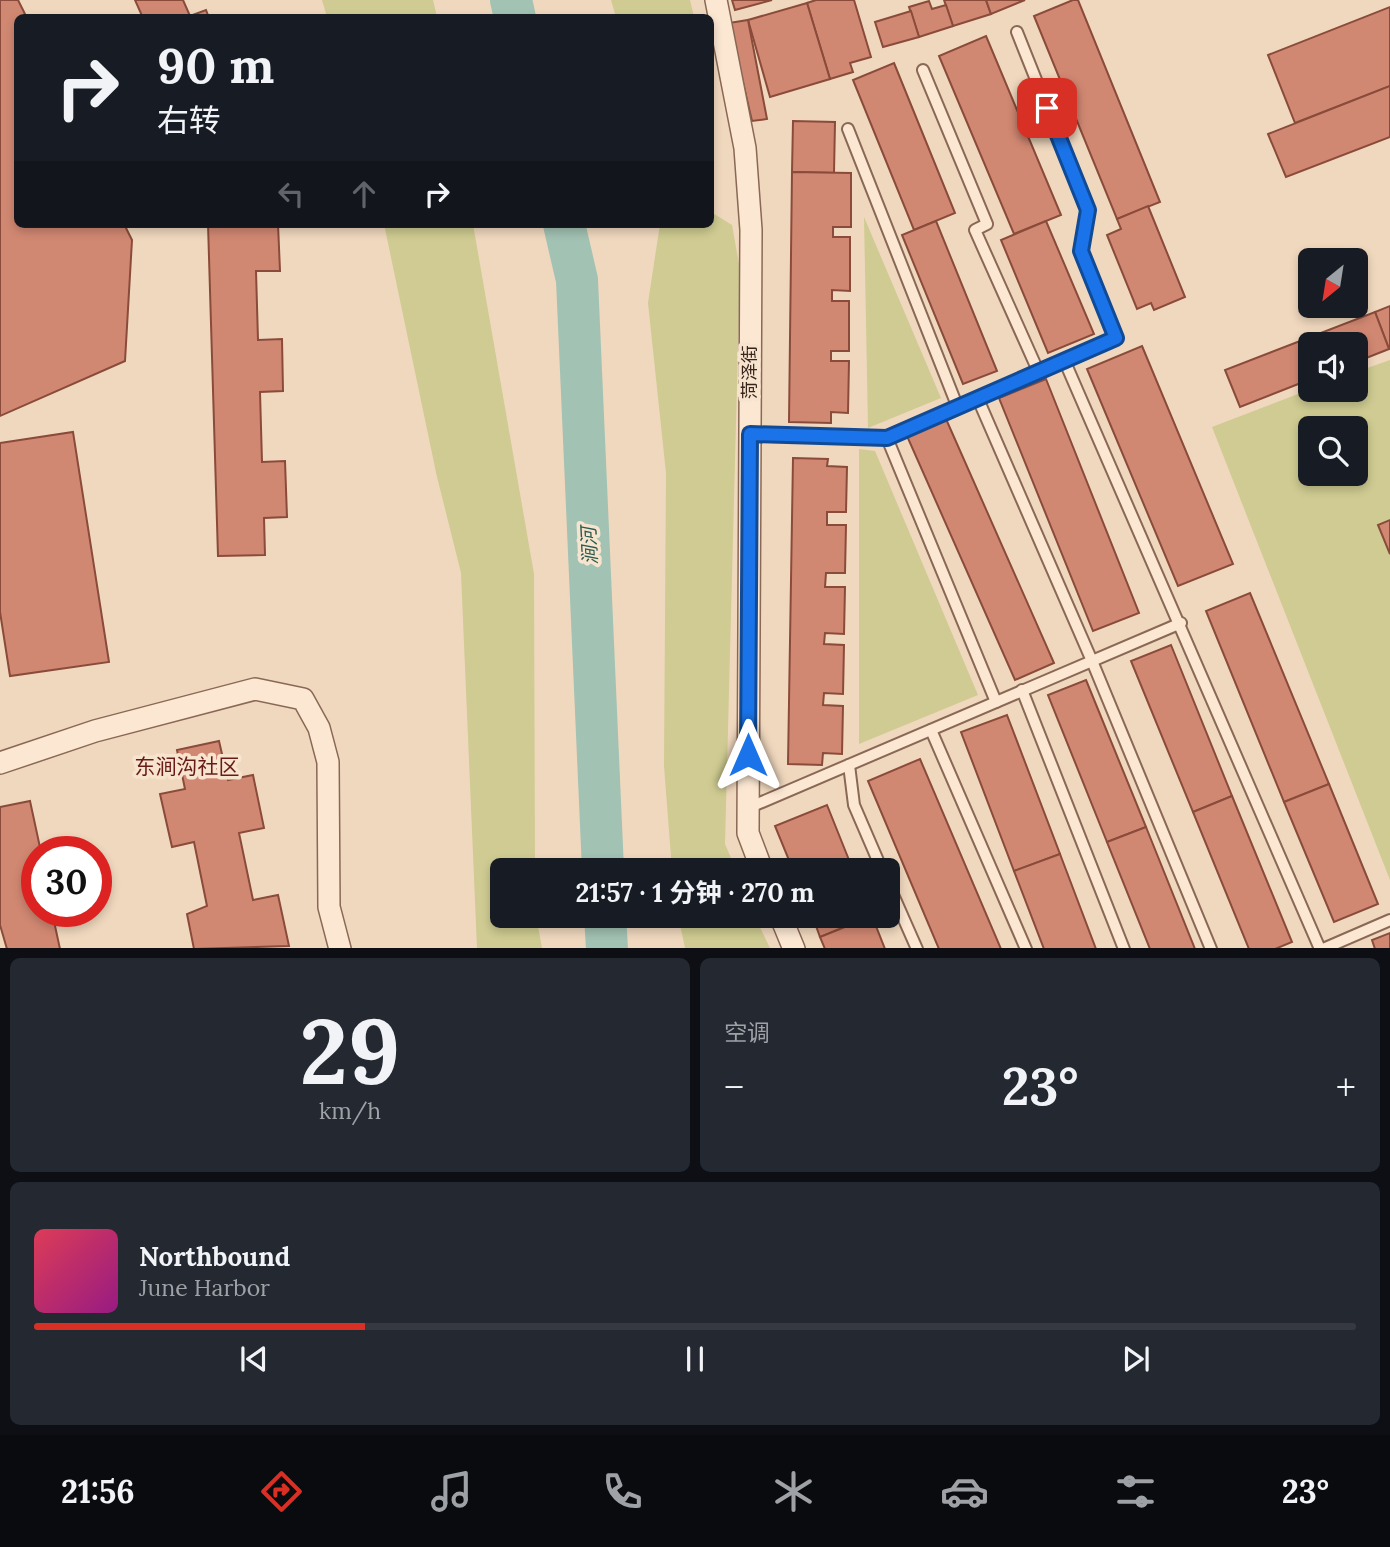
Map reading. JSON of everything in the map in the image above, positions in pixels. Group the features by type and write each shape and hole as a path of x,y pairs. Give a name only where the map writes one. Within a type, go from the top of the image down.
{"street":[{"name":"菏泽街","path":"716,0 745,148 751,230 748,833 757,858"},
{"path":"0,763 95,731 255,689 303,699 319,728 327,762 329,907 340,948"},
{"path":"786,928 794,948"}],"lane":[{"path":"750,434 887,438 1116,338 1081,251 1088,210 1017,32"},
{"path":"923,70 987,224 975,230 1040,373"},
{"path":"848,129 958,408"},
{"path":"1065,362 1321,948 1345,944 1390,920"},
{"path":"978,399 1092,661 1211,948"},
{"path":"887,438 996,702"},
{"path":"748,808 1181,623"},
{"path":"1022,690 1124,948"},
{"path":"931,730 1026,948"},
{"path":"849,765 854,805 878,858"},
{"path":"900,910 917,948"}],"shaded area":[{"path":"322,0 433,0 436,14 326,14"},
{"path":"611,0 690,0 693,14 615,14"},
{"path":"714,214 732,225 740,270 725,844 731,858 671,858 664,766 666,473 648,303 659,228 714,228"},
{"path":"864,217 941,398 868,428"},
{"path":"385,228 474,228 534,574 535,858 490,858 490,928 538,928 542,948 477,948 461,573 437,477"},
{"path":"1390,360 1390,880 1212,427 1298,394 1298,402 1368,402 1368,368"},
{"path":"859,449 875,451 978,695 859,744"},
{"path":"681,928 760,928 770,948 685,948"}],"building":[{"path":"0,0 18,0 25,14 14,14 14,228 126,228 132,240 125,361 0,416"},
{"path":"135,0 183,0 189,14 141,14"},
{"path":"732,0 772,0 735,10"},
{"path":"816,0 854,0 871,57 850,63 853,72 830,79 807,3"},
{"path":"944,0 986,0 991,14 953,26"},
{"path":"986,0 1025,0 991,14"},
{"path":"1078,0 1160,202 1117,219 1034,16"},
{"path":"929,1 932,9 946,5 953,26 919,37 909,7"},
{"path":"807,3 830,79 770,97 748,20"},
{"path":"1390,7 1390,86 1295,123 1268,55"},
{"path":"911,11 919,37 883,47 875,22"},
{"path":"748,20 767,119 752,121 729,23"},
{"path":"986,36 1061,215 1014,234 939,56"},
{"path":"894,63 955,213 914,230 853,80"},
{"path":"1390,86 1390,137 1286,177 1268,134"},
{"path":"793,121 835,122 834,173 792,172"},
{"path":"792,172 851,173 851,227 833,227 833,237 850,237 850,291 832,290 832,301 849,301 849,351 831,351 831,361 849,361 848,413 831,412 831,423 789,422"},
{"path":"1148,206 1185,297 1154,310 1151,303 1137,309 1107,235 1121,229 1117,219"},
{"path":"936,221 997,371 963,384 902,235"},
{"path":"1046,221 1094,334 1048,353 1001,240"},
{"path":"208,228 278,228 280,271 256,271 258,340 282,339 283,391 260,392 262,462 285,461 287,517 264,518 265,555 218,556"},
{"path":"1390,306 1390,349 1389,349 1375,312"},
{"path":"1375,312 1389,349 1368,357 1368,332 1323,332 1359,318 1368,318 1368,315"},
{"path":"1298,342 1298,384 1240,407 1225,370"},
{"path":"1142,346 1233,564 1178,586 1087,369"},
{"path":"1046,379 1139,613 1093,631 999,398"},
{"path":"946,419 1054,663 1015,680 907,436"},
{"path":"73,432 109,662 10,676 0,612 0,443"},
{"path":"793,458 828,459 827,466 847,467 846,512 827,512 827,525 846,525 845,573 826,573 825,587 845,587 844,634 825,633 824,644 844,645 843,694 824,693 823,705 843,706 842,754 823,753 822,765 788,764"},
{"path":"1390,520 1390,554 1378,525"},
{"path":"1250,593 1329,784 1284,802 1206,611"},
{"path":"1171,645 1232,796 1193,812 1131,661"},
{"path":"1086,680 1146,827 1107,842 1048,695"},
{"path":"1007,715 1060,854 1014,871 961,732"},
{"path":"219,741 228,780 253,775 264,828 239,833 253,900 278,895 289,946 194,948 187,914 207,906 194,842 172,847 160,794 185,789 177,750"},
{"path":"920,759 1001,948 939,948 868,781"},
{"path":"1329,784 1378,904 1334,922 1284,802"},
{"path":"1232,796 1292,942 1277,948 1249,948 1193,812"},
{"path":"30,801 38,836 21,836 21,927 55,927 60,948 7,948 0,925 0,807"},
{"path":"827,805 848,858 788,858 775,826"},
{"path":"1146,827 1195,948 1150,948 1107,842"},
{"path":"1060,854 1096,948 1044,948 1014,871"},
{"path":"817,928 842,928 820,937"},
{"path":"842,928 877,928 885,948 825,948 820,937"},
{"path":"1390,933 1390,948 1375,948 1372,940"}],"waterway":[{"name":"涧河","path":"511,0 514,14"},
{"name":"涧河","path":"565,228 577,280 602,858"},
{"name":"涧河","path":"606,928 607,948"}],"district":[{"name":"东涧沟社区","path":"187,767"}],"route":[{"path":"748,755 750,434 887,438 1116,338 1081,251 1088,210 1047,108"}]}
